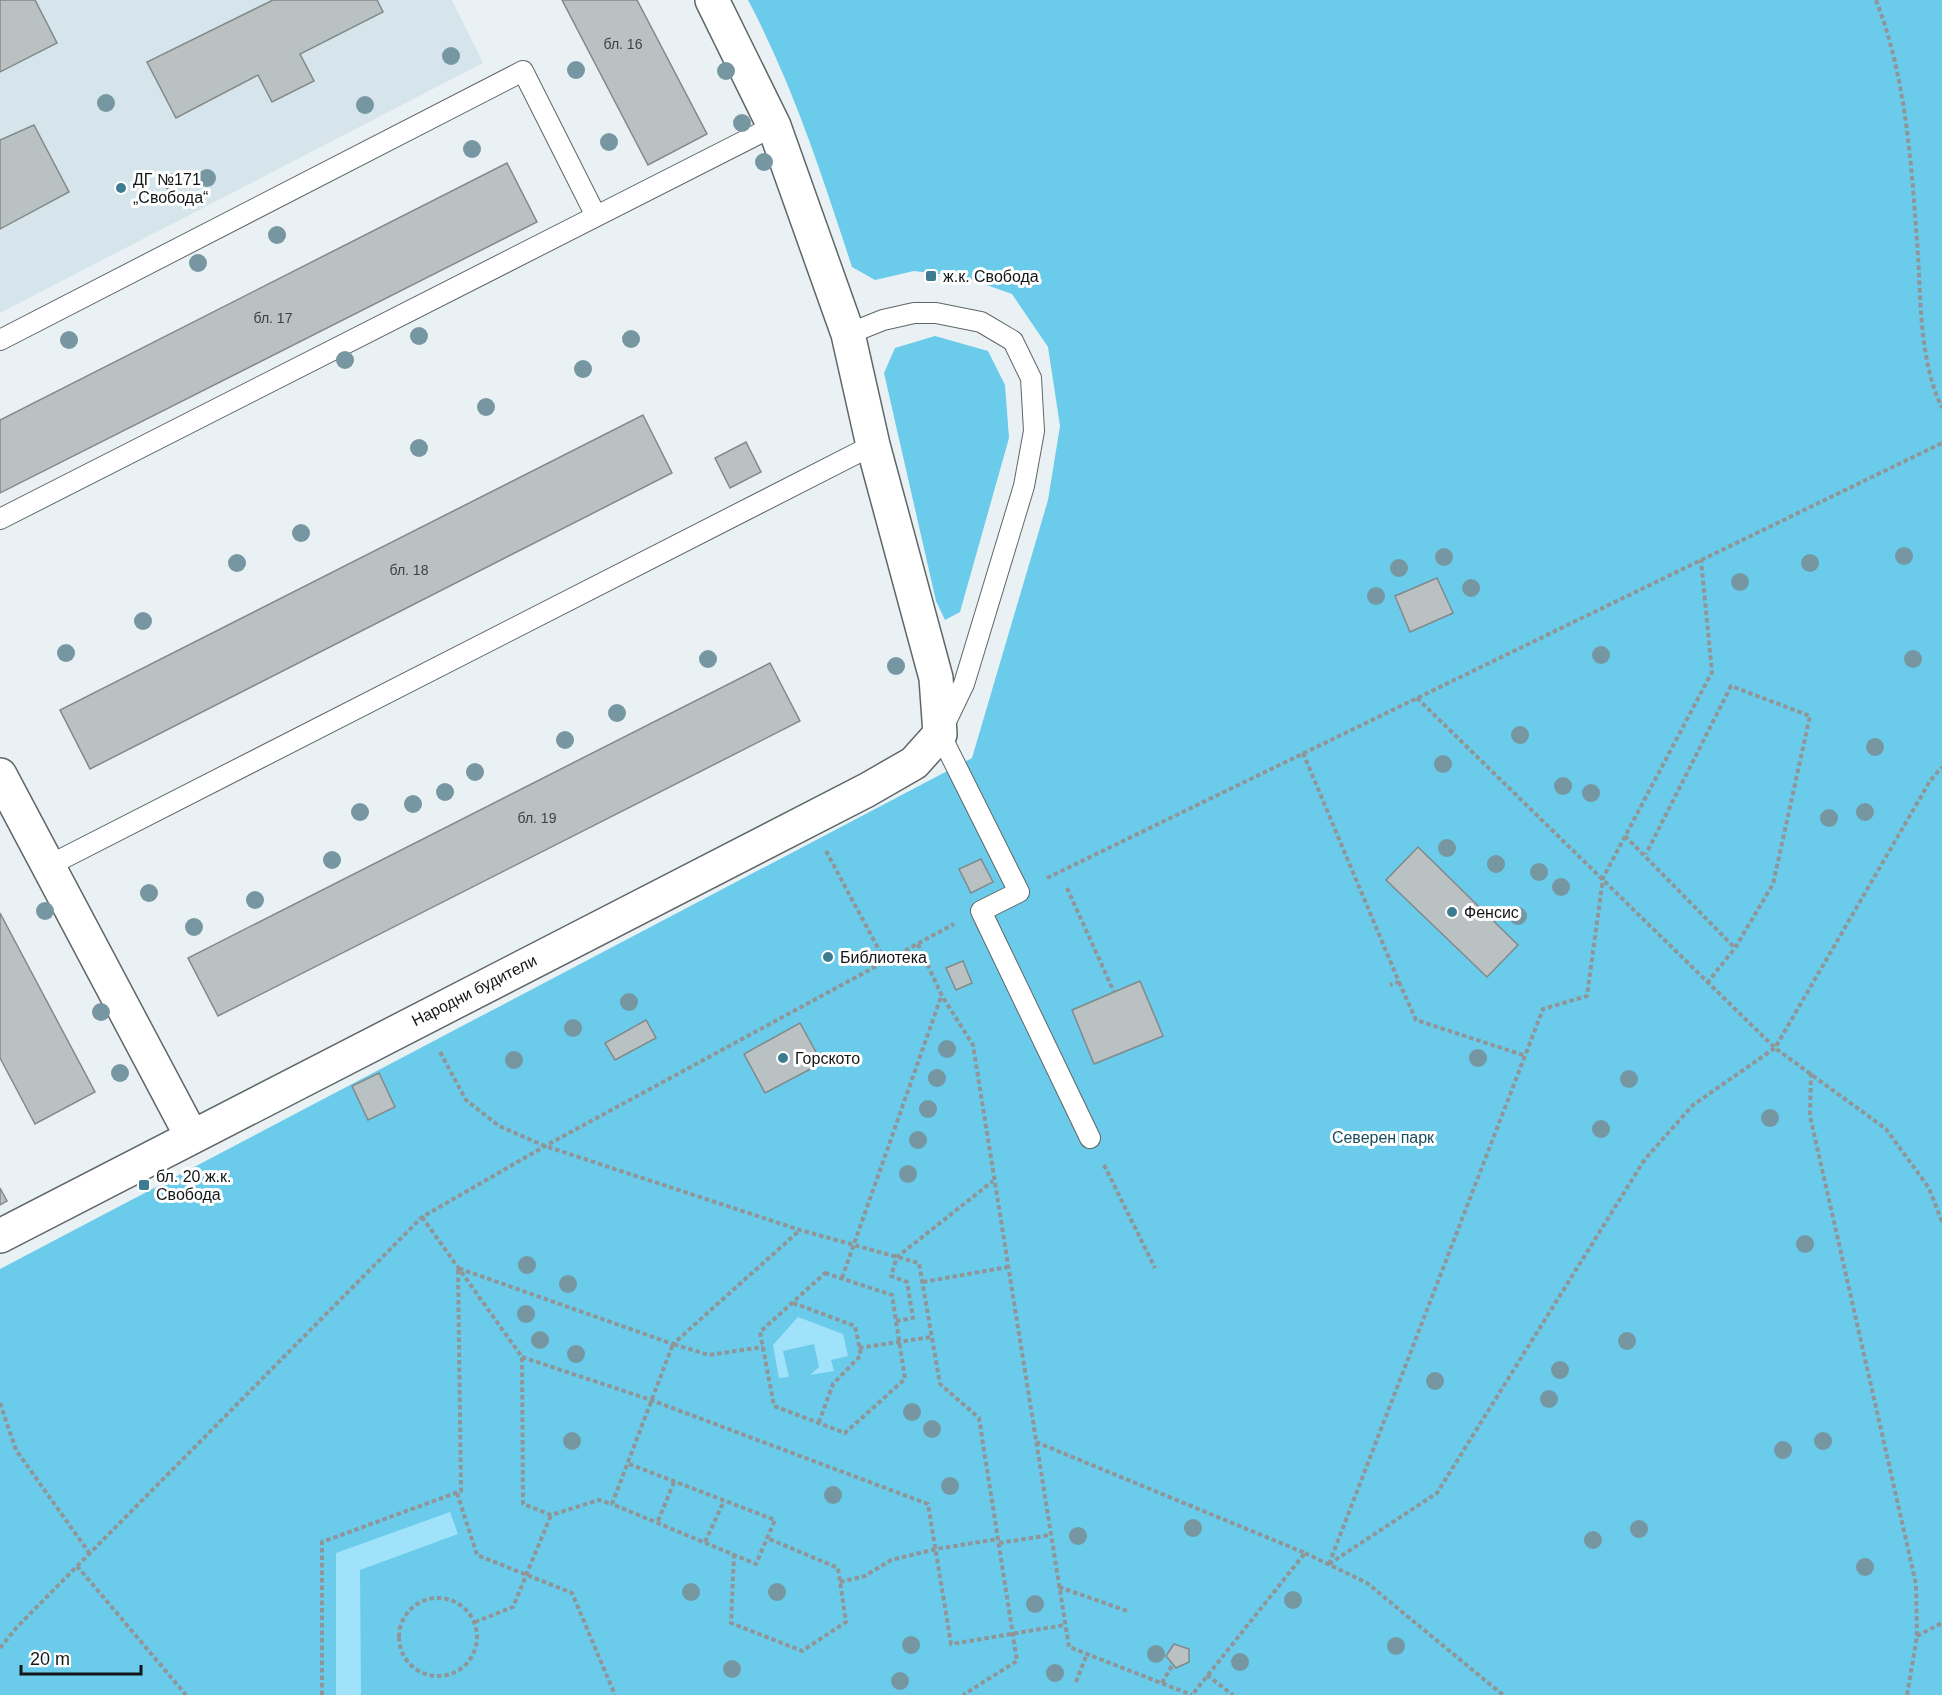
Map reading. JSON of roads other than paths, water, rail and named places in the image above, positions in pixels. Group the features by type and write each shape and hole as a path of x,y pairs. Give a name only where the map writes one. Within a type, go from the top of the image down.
{"street":[{"path":"712,0 774,126 848,334 873,445 936,678 940,734"},
{"name":"Народни будители","path":"0,1236 914,764 940,734"},
{"path":"0,775 192,1137"}],"lane":[{"path":"0,339 523,70 596,216"},
{"path":"0,519 774,126"},
{"path":"848,334 883,320 914,314 936,313 981,322 1013,341 1031,378 1034,431 1024,486 964,684 940,734 1019,892 981,911 1090,1138"},
{"path":"48,866 873,445"}],"place":[{"name":"ДГ №171 „Свобода“","path":"121,188"},
{"name":"ж.к. Свобода","path":"931,276"},
{"name":"Фенсис","path":"1452,912"},
{"name":"Библиотека","path":"828,957"},
{"name":"Горското","path":"783,1058"},
{"name":"бл. 20 ж.к. Свобода","path":"144,1185"}],"park label":[{"name":"Северен парк","path":"1383,1137"}]}
